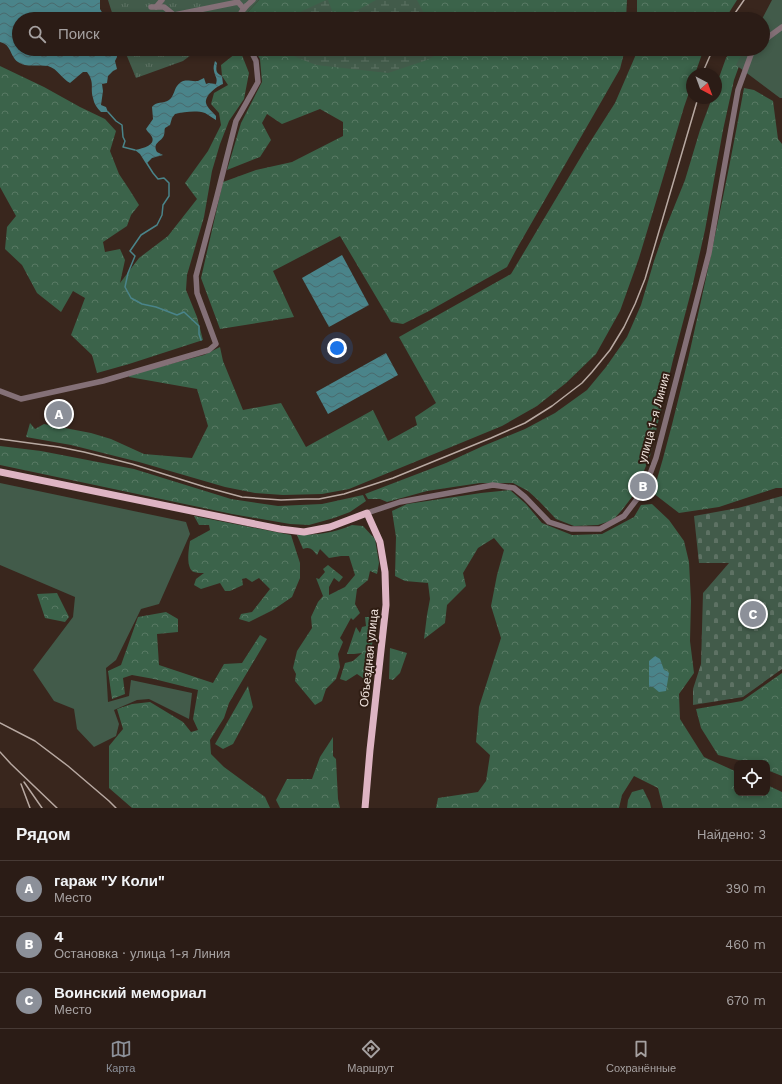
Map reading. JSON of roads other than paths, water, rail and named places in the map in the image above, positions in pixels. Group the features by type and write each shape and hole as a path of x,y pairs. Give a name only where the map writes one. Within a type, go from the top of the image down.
{"main road":[{"path":"0,472 280,529 304,532 330,527 368,513"},
{"name":"Объездная улица","path":"364,808 386,605 385,572 380,542 368,513"}],"street":[{"path":"162,0 154,7 164,7 170,12"},
{"path":"242,12 253,0"},
{"path":"189,12 238,2 244,9"},
{"path":"770,36 782,27"},
{"path":"0,391 21,399 117,377 209,350 216,344 197,292 196,276 216,204 236,121 258,82 256,61 254,56"},
{"name":"улица 1-я Линия","path":"368,513 400,502 493,485 514,488 525,496 549,522 571,530 600,529 624,516 644,490 656,458 709,253 738,90 750,56"}],"water":[{"path":"0,0 100,0 100,9 102,12 12,12 12,55 7,46 0,42"},
{"path":"117,56 115,61 117,69 108,76 107,83 102,84 103,91 101,105 106,107 108,112 101,112 95,104 92,94 91,79 87,72 83,72 70,83 51,67 21,64 13,57"},
{"path":"215,61 217,63 216,71 222,76 223,84 209,94 206,103 216,116 216,120 201,112 175,114 170,125 165,128 163,137 156,144 157,152 163,155 152,158 147,163 145,162 140,154 135,150 152,143 152,137 146,129 153,119 152,107 156,104 169,100 177,86 187,80 198,81 204,78 206,84 216,84 217,79 214,73"},
{"path":"342,255 369,305 329,327 302,278"},
{"path":"386,353 398,375 328,414 316,392"},
{"path":"655,656 660,659 664,670 669,673 666,691 659,692 653,687 649,687 649,661"}],"waterway":[{"path":"108,112 122,125 123,137 125,141 123,147 135,150"},
{"path":"146,162 158,179 164,178 169,183 169,196 163,205 162,215 157,225 141,235 130,251 135,256 128,273 125,287 131,298 142,304 156,307 177,315 184,312 199,326 201,340"}],"railway":[{"path":"736,12 744,0"},
{"path":"705,68 710,56"},
{"path":"0,439 84,452 132,464 242,497 281,500 319,499 344,494 393,478 525,423 552,406 582,383 610,350 624,327 645,279 696,104"},
{"path":"0,723 35,741 68,766 116,808"},
{"path":"0,752 57,808"},
{"path":"24,782 42,808"},
{"path":"21,784 30,808"}],"place":[{"name":"гараж \"У Коли\"","path":"59,414"},
{"name":"4","path":"643,486"},
{"name":"Воинский мемориал","path":"753,614"}]}
